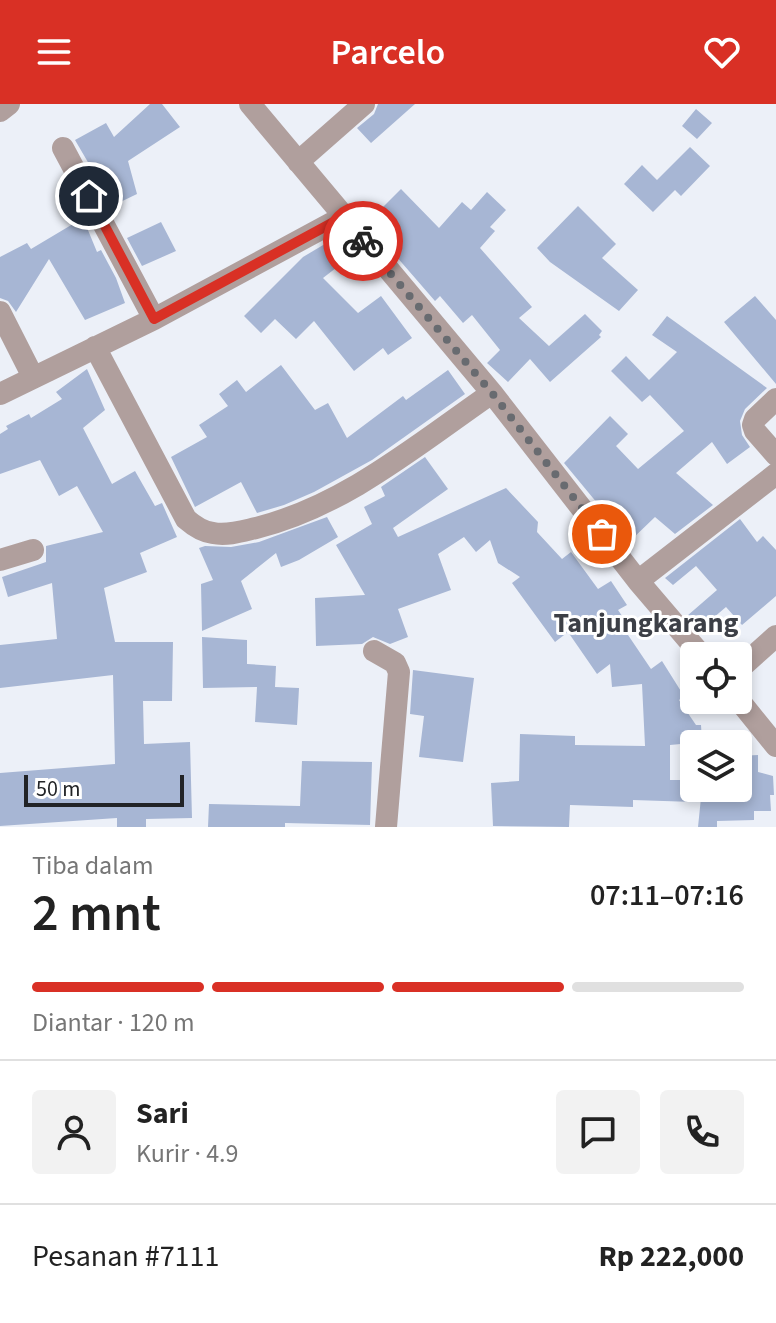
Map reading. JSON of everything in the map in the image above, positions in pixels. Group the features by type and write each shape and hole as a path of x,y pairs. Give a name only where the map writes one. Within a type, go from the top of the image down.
{"street":[{"path":"0,111 9,104"},
{"path":"250,104 492,393 638,581 690,642"},
{"path":"298,162 364,104"},
{"path":"63,148 154,319"},
{"path":"0,394 154,319 343,217"},
{"path":"0,312 33,377"},
{"path":"95,347 186,519 211,533 235,532 282,521 335,497 372,476 492,393"},
{"path":"776,399 755,419 753,425 776,455"},
{"path":"638,581 776,474"},
{"path":"0,560 33,550"},
{"path":"752,657 776,636"},
{"path":"374,651 392,660 399,672 386,827"},
{"path":"750,714 775,744"}],"building":[{"path":"150,104 162,104 180,127 128,161 137,194 110,207 75,140 106,123 114,137"},
{"path":"378,104 415,104 371,143 357,128 374,114"},
{"path":"696,109 712,123 697,139 682,126"},
{"path":"690,147 710,166 681,196 675,190 653,212 624,184 642,165 657,180"},
{"path":"401,189 439,228 462,202 471,210 487,192 506,210 490,227 495,231 480,248 532,307 519,318 549,346 585,314 602,331 601,337 550,382 530,359 508,382 487,363 500,350 472,315 463,323 440,296 435,301 389,248 397,241 373,217"},
{"path":"578,206 616,244 602,258 638,290 619,311 550,262 537,248"},
{"path":"83,218 97,252 101,250 116,278 125,303 85,320 49,259 16,312 8,301 0,298 0,257 27,243 31,249"},
{"path":"161,222 176,251 142,266 127,238"},
{"path":"340,235 354,254 323,278 358,313 381,296 412,338 388,355 383,348 354,371 314,321 296,339 275,319 261,333 244,316 303,257"},
{"path":"755,296 776,320 776,384 724,322"},
{"path":"667,316 767,388 745,409 740,421 742,435 750,447 727,464 712,442 676,473 713,505 675,534 655,517 629,542 621,537 615,529 617,527 564,463 610,416 628,434 616,446 638,469 684,431 650,395 642,402 611,371 626,356 649,380 677,352 652,335"},
{"path":"281,365 315,410 328,403 347,438 403,396 406,400 448,370 465,394 372,460 284,505 257,513 241,482 195,507 171,457 207,437 199,425 228,406 219,394 237,380 246,392"},
{"path":"87,369 105,410 83,428 112,484 135,471 155,506 162,503 177,537 140,553 147,572 104,588 115,642 173,642 172,701 143,701 144,744 190,742 192,818 146,819 146,827 117,827 117,818 0,826 0,773 115,764 113,675 0,688 0,645 57,639 52,583 8,597 2,577 46,562 46,546 103,532 77,486 59,496 40,460 0,474 0,434 8,429 6,426 29,414 31,418 62,399 56,392"},
{"path":"425,457 448,489 393,528 398,537 506,488 538,522 537,532 562,559 571,552 598,589 611,581 627,605 618,610 633,632 628,635 651,669 662,661 680,690 680,714 689,714 696,725 701,725 701,730 680,730 680,744 670,745 670,780 680,780 680,802 633,800 633,807 570,805 569,827 493,826 491,783 519,781 520,734 575,736 575,745 645,746 642,684 612,687 610,664 597,674 568,632 555,642 512,583 520,577 498,563 490,540 476,552 464,537 438,554 451,590 398,609 408,637 390,644 373,637 362,644 316,646 315,598 365,595 336,545 372,524 364,507 385,496 381,487"},
{"path":"327,517 338,537 281,567 276,553 241,581 252,609 202,631 201,584 213,580 199,548 259,542"},
{"path":"740,519 757,542 763,536 776,550 776,596 742,625 726,607 699,630 687,616 717,590 696,566 673,585 665,578"},
{"path":"202,637 247,640 247,664 276,666 275,687 299,688 297,725 255,722 257,687 203,688"},
{"path":"413,670 474,678 463,762 419,757 424,716 410,714"},
{"path":"752,755 758,755 758,772 773,776 771,811 754,811 754,820 717,821 717,827 698,827 701,802 752,802"},
{"path":"302,761 372,762 370,825 285,823 285,827 208,827 209,804 300,806"}],"way so far":[{"path":"363,241 492,393 602,534"}],"district":[{"name":"Tanjungkarang","path":"646,623"}],"route":[{"path":"89,196 154,319 343,217 363,241"}]}
